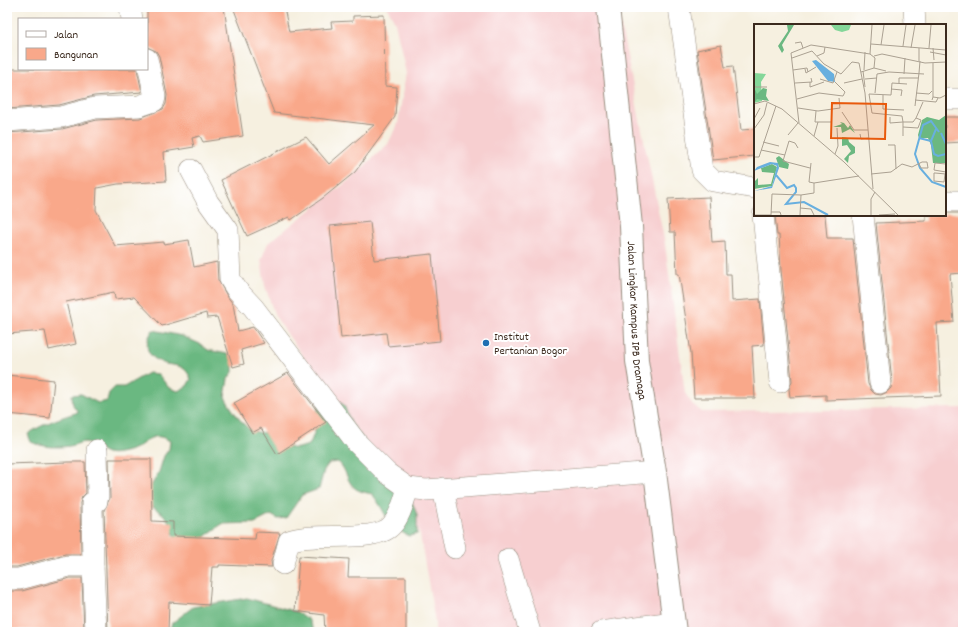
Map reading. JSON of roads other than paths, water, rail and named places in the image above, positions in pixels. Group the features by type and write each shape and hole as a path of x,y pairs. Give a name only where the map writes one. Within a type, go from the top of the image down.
{"street":[{"path":"130,7 132,18"},
{"name":"Jalan Lingkar Kampus IPB Dramaga","path":"608,7 630,226 637,361 655,472 674,627"},
{"path":"679,7 702,170 713,181 754,188"},
{"path":"914,7 915,24"},
{"path":"7,122 61,117 95,108 139,106 150,103 154,101 155,97 148,64"},
{"path":"946,98 963,99"},
{"path":"191,170 208,202 228,230 230,279 237,290 253,307 357,443 387,473 408,488 426,490 655,472"},
{"path":"946,200 963,201"},
{"path":"762,216 780,382"},
{"path":"863,216 880,383"},
{"path":"96,632 92,566 92,503 97,501 98,496 97,450"},
{"path":"283,564 289,541 294,539 323,536 349,537 378,532 392,526 400,511 408,488"},
{"path":"443,488 455,548"},
{"path":"508,558 530,632"},
{"path":"7,579 19,579 68,566 92,566"},
{"path":"601,632 674,627"}],"place":[{"name":"Institut Pertanian Bogor","path":"486,343"}]}
